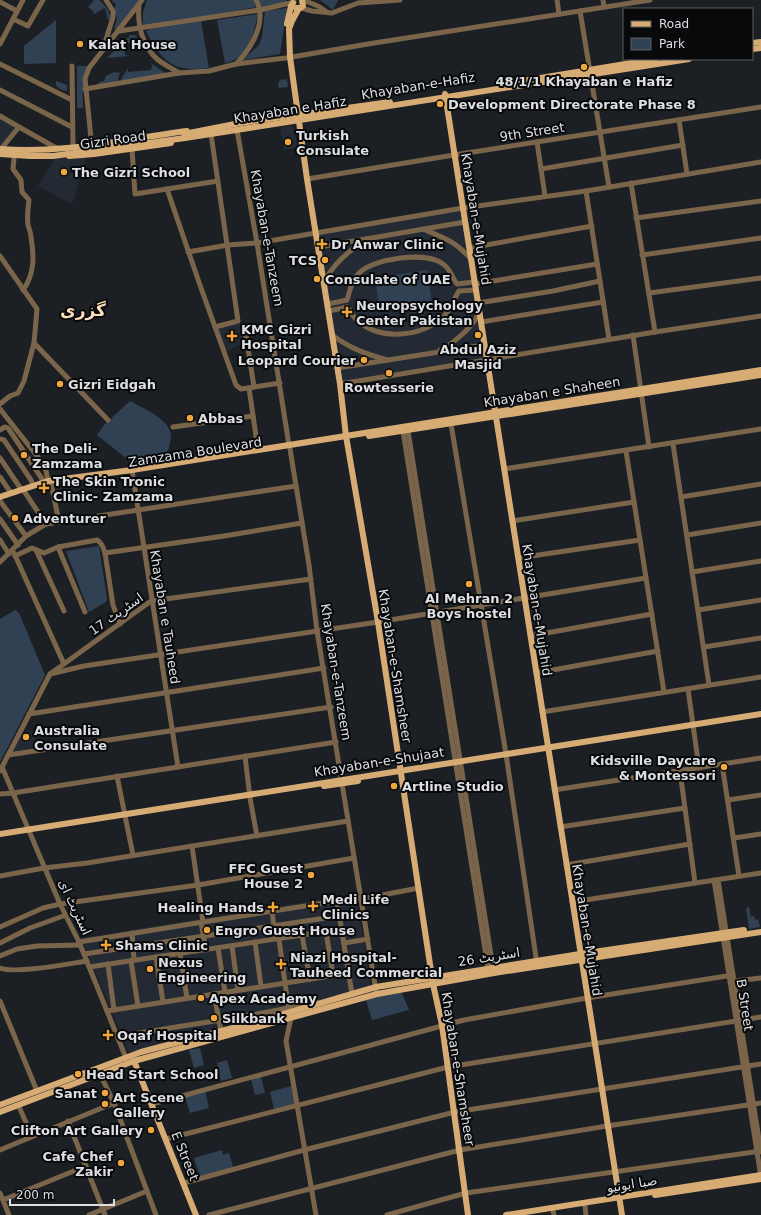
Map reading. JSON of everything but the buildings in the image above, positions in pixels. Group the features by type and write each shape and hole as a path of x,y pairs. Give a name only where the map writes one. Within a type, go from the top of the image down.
{"main road":[{"path":"288,58 289,29 292,21 303,4 302,0"},
{"path":"293,1 295,7 300,8"},
{"path":"288,58 285,35 293,1"},
{"name":"Khayaban-e-Shamsheer","path":"288,58 296,118 328,304 347,437 378,622 433,984 442,1025 468,1215"},
{"name":"Khayaban-e-Hafiz","path":"445,96 651,60"},
{"name":"Khayaban-e-Hafiz","path":"589,72 681,60"},
{"name":"Khayaban e Hafiz","path":"227,131 296,118 445,96"},
{"name":"Khayaban-e-Mujahid","path":"445,96 622,1215"},
{"path":"0,151 30,156 53,156 210,133 296,118"},
{"name":"Gizri Road","path":"0,151 73,148 227,131"},
{"name":"Gizri Road","path":"0,151 14,158 50,158 132,149 210,133"},
{"name":"Khayaban e Shaheen","path":"641,392 761,370"},
{"name":"Khayaban e Shaheen","path":"347,437 761,375"},
{"name":"Khayaban e Shaheen","path":"347,437 405,431 451,424 495,414"},
{"name":"Zamzama Boulevard","path":"0,501 33,485 48,482 132,472 347,437"},
{"name":"Zamzama Boulevard","path":"132,472 258,450 290,447"},
{"name":"Zamzama Boulevard","path":"0,497 48,482"},
{"name":"Khayaban-e-Shujaat","path":"0,837 125,815 506,756 761,714"},
{"name":"Khayaban-e-Shujaat","path":"694,726 761,718"},
{"name":"Khayaban-e-Shujaat","path":"0,834 28,831"},
{"name":"اسٹریٹ 26","path":"131,1058 221,1031 289,1013 377,994 537,964 761,928"},
{"name":"اسٹریٹ 26","path":"725,935 761,932"},
{"name":"اسٹریٹ 26","path":"131,1058 376,987 491,968 537,964"},
{"path":"0,1105 131,1058"},
{"path":"0,1116 35,1099 100,1074 131,1058"},
{"name":"E Street","path":"131,1058 152,1104 196,1215"},
{"path":"0,1112 21,1106"},
{"name":"صبا ایونیو","path":"506,1215 761,1178"},
{"name":"صبا ایونیو","path":"527,1215 554,1213 619,1199"}],"street":[{"path":"0,44 23,0"},
{"path":"13,19 28,26 43,0"},
{"path":"103,50 113,17 113,11 106,0"},
{"path":"236,64 243,57 253,42 258,27 260,10 256,0"},
{"path":"302,0 318,6 327,12"},
{"path":"300,8 332,13 358,3 382,0 400,0"},
{"path":"557,0 559,14"},
{"path":"603,0 604,7"},
{"path":"85,89 179,73 209,71 236,64 288,58 650,0"},
{"path":"119,31 260,10 293,1"},
{"path":"0,2 17,11"},
{"path":"140,2 138,15 140,28 145,42 162,63 179,73"},
{"path":"92,154 84,78 89,68 140,2"},
{"path":"580,11 609,187"},
{"path":"0,64 72,100"},
{"path":"72,66 73,148"},
{"path":"0,90 72,127"},
{"name":"9th Street","path":"307,179 761,107"},
{"path":"0,116 58,149"},
{"path":"679,120 687,174"},
{"path":"0,151 19,127"},
{"name":"Khayaban-e-Tanzeem","path":"237,130 280,383 311,579 317,631 377,994"},
{"path":"210,133 228,245 238,321 215,327"},
{"path":"537,142 545,196"},
{"path":"541,169 683,146"},
{"path":"132,149 136,194 218,181"},
{"path":"14,158 13,169 21,180 22,192 29,200 28,224 33,257 33,270 28,283 23,290"},
{"path":"188,252 228,245 257,243 463,208 586,191 761,162"},
{"path":"631,183 655,332"},
{"path":"167,189 188,252 236,384 241,389 280,383"},
{"path":"586,191 609,339"},
{"path":"636,218 761,201"},
{"path":"318,247 465,222"},
{"path":"469,248 592,226"},
{"path":"423,229 448,238 462,249 471,259"},
{"path":"642,255 761,238"},
{"path":"324,282 334,266 348,252 368,239"},
{"path":"0,256 23,290 38,308 34,343 24,381 16,394 10,396 0,404"},
{"path":"328,304 347,300 354,278 365,268 380,262 396,259 432,258 445,265 450,270 457,284 463,287 475,285"},
{"path":"329,311 347,307 358,322 376,332 391,334 409,333 426,328 444,317 454,302 457,292 463,287 597,264"},
{"path":"649,293 761,278"},
{"path":"434,353 446,348 469,328 478,315 478,305 600,281"},
{"path":"336,302 336,309"},
{"path":"480,322 603,302"},
{"path":"340,384 633,335 761,316"},
{"path":"245,329 258,450"},
{"path":"332,335 341,342 359,351 389,360"},
{"path":"633,335 649,447"},
{"path":"34,343 53,361 108,420"},
{"path":"337,368 484,345"},
{"path":"0,409 45,466 59,522"},
{"path":"173,428 254,416"},
{"path":"451,424 482,605 537,964"},
{"path":"0,430 7,427 48,482"},
{"path":"504,469 673,444 761,429"},
{"path":"405,431 491,968"},
{"path":"0,439 4,440 33,485"},
{"path":"673,444 709,685"},
{"path":"626,451 664,692"},
{"path":"0,458 46,524"},
{"name":"Khayaban e Tauheed","path":"132,472 178,767"},
{"path":"0,477 11,493"},
{"path":"681,497 761,484"},
{"path":"0,562 12,553 26,536 46,524 296,486"},
{"path":"0,501 26,536"},
{"path":"512,521 634,502"},
{"path":"0,519 18,545"},
{"path":"105,553 302,523"},
{"path":"686,535 761,523"},
{"path":"0,540 12,553 64,664"},
{"path":"12,553 32,548 44,553 58,548 97,540 103,546 105,553 113,605 120,624"},
{"path":"518,558 640,540"},
{"path":"58,548 85,612"},
{"path":"36,550 64,612"},
{"path":"692,572 761,561"},
{"path":"50,674 84,666 378,622 646,578"},
{"name":"اسٹریٹ 17","path":"1,769 50,674 151,601 311,579"},
{"path":"698,610 761,600"},
{"path":"530,636 652,614"},
{"path":"704,647 761,638"},
{"path":"536,673 658,651"},
{"path":"29,714 324,668"},
{"path":"542,712 761,677"},
{"path":"688,689 699,768"},
{"path":"8,756 330,707"},
{"path":"0,794 336,742"},
{"path":"244,756 256,836"},
{"path":"554,790 761,758"},
{"path":"722,764 740,876"},
{"name":"اسٹریٹ ای","path":"1,769 14,793 28,831 60,904 80,943 118,1037 131,1058"},
{"path":"680,771 695,884"},
{"path":"117,776 133,855"},
{"path":"728,800 761,795"},
{"path":"560,827 685,808"},
{"path":"0,876 348,821"},
{"path":"734,838 761,834"},
{"path":"566,865 690,844"},
{"path":"192,846 206,950"},
{"path":"0,927 43,908 60,904 198,884 354,858"},
{"path":"572,902 761,873"},
{"name":"B Street","path":"716,880 751,1105 760,1151 761,1178"},
{"path":"0,956 23,948 80,943 132,933 272,911 337,901 361,899 418,888"},
{"path":"337,901 352,993"},
{"path":"272,911 275,935 279,939 289,1013 286,1041 316,1215"},
{"path":"0,943 30,928 66,915"},
{"path":"84,954 339,916"},
{"path":"89,967 342,929"},
{"path":"326,932 333,975"},
{"path":"132,933 133,961 138,1006"},
{"path":"302,935 310,979"},
{"path":"344,943 368,938"},
{"path":"255,942 261,986"},
{"path":"232,946 238,990"},
{"path":"218,948 225,992"},
{"path":"180,954 188,998"},
{"path":"156,957 163,1002"},
{"path":"0,968 6,970 87,961"},
{"path":"108,964 114,1010"},
{"path":"107,1012 285,982 349,973"},
{"path":"152,1104 464,1020 587,998 731,975"},
{"name":"B Street","path":"731,975 734,982 738,1021"},
{"path":"734,982 761,978"},
{"path":"214,994 221,1031"},
{"path":"0,1001 37,1092"},
{"path":"118,1037 165,1027 219,1019 289,1013"},
{"path":"166,1139 448,1067 761,1017"},
{"path":"184,1183 304,1150 454,1112 761,1064"},
{"path":"100,1074 114,1103 156,1215"},
{"path":"0,1150 114,1103"},
{"path":"210,1215 460,1150 761,1103"},
{"path":"21,1106 32,1136"},
{"path":"68,1121 105,1215"},
{"path":"387,1215 466,1193 760,1151"},
{"path":"8,1215 1,1197 86,1166"},
{"path":"89,1215 147,1191"},
{"path":"585,1206 586,1215"}],"shaded area":[{"path":"0,116 19,127 0,148"},
{"path":"290,126 295,129 297,148 284,150 280,127"},
{"name":"The Gizri School","path":"87,155 72,204 38,186 55,158"},
{"path":"463,208 487,360 340,384 316,233"},
{"name":"KMC Gizri Hospital","path":"238,321 245,329 247,342 224,352 215,327"},
{"path":"34,731 38,751 8,755 19,734"},
{"path":"356,894 371,988 160,1046 129,1053 81,938"}],"green space":[{"path":"94,0 99,0 104,4 111,19 108,20 105,8 94,14 93,13 94,12 88,7"},
{"path":"112,0 139,0 116,31 114,29 117,18 114,10 116,4"},
{"path":"147,0 254,0 256,7 143,26 143,12"},
{"path":"258,0 286,0 287,3 262,8"},
{"path":"320,0 338,0 333,10"},
{"path":"287,8 280,54 243,60 259,45 262,37 265,11"},
{"path":"258,14 252,37 245,51 233,61 225,63 217,20"},
{"path":"56,20 56,63 24,64 24,46"},
{"path":"201,21 209,68 182,68 168,62 153,45 146,31 150,29"},
{"path":"129,35 135,35 139,41 127,43 127,38 129,38"},
{"path":"117,48 124,48 125,55 130,56 107,58"},
{"path":"151,63 166,73 121,82 121,79 128,68 128,72 151,70"},
{"path":"77,66 90,66 84,86 83,108 77,108"},
{"path":"114,72 120,73 118,82 97,86 99,82 104,81 106,76"},
{"path":"287,79 288,87 279,88 278,84 280,80"},
{"path":"56,81 67,85 67,91 59,88 56,85"},
{"path":"427,270 432,304 380,312 375,278"},
{"path":"130,401 161,419 166,424 171,435 168,451 136,466 97,435 104,425"},
{"path":"99,546 107,599 106,602 89,612 66,551"},
{"path":"15,610 19,613 45,675 0,762 0,619"},
{"path":"749,907 751,917 754,916 755,920 758,919 760,927 749,929 746,908"},
{"path":"401,991 409,1010 372,1020 366,1000"},
{"path":"200,1048 204,1065 194,1068 189,1050"},
{"path":"227,1060 232,1078 221,1081 217,1063"},
{"path":"261,1077 265,1093 255,1095 251,1079"},
{"path":"291,1086 295,1104 274,1109 270,1092"},
{"path":"205,1091 209,1108 190,1113 185,1097"},
{"path":"222,1150 223,1155 229,1153 233,1167 200,1177 194,1158"}],"place":[{"name":"Kalat House","path":"80,44"},
{"name":"48/1/1 Khayaban e Hafiz","path":"584,67"},
{"name":"Development Directorate Phase 8","path":"440,104"},
{"name":"Turkish Consulate","path":"288,142"},
{"name":"The Gizri School","path":"64,172"},
{"name":"Dr Anwar Clinic","path":"322,244"},
{"name":"TCS","path":"325,260"},
{"name":"Consulate of UAE","path":"317,279"},
{"name":"Neuropsychology Center Pakistan","path":"347,312"},
{"name":"Abdul Aziz Masjid","path":"478,335"},
{"name":"KMC Gizri Hospital","path":"232,336"},
{"name":"Leopard Courier","path":"364,360"},
{"name":"Rowtesserie","path":"389,373"},
{"name":"Gizri Eidgah","path":"60,384"},
{"name":"Abbas","path":"190,418"},
{"name":"The Deli- Zamzama","path":"24,455"},
{"name":"The Skin Tronic Clinic- Zamzama","path":"44,488"},
{"name":"Adventurer","path":"15,518"},
{"name":"Al Mehran 2 Boys hostel","path":"469,584"},
{"name":"Australia Consulate","path":"26,737"},
{"name":"Kidsville Daycare & Montessori","path":"724,767"},
{"name":"Artline Studio","path":"394,786"},
{"name":"FFC Guest House 2","path":"311,875"},
{"name":"Medi Life Clinics","path":"313,906"},
{"name":"Healing Hands","path":"273,907"},
{"name":"Engro Guest House","path":"207,930"},
{"name":"Shams Clinic","path":"106,945"},
{"name":"Niazi Hospital- Tauheed Commercial","path":"281,964"},
{"name":"Nexus Engineering","path":"150,969"},
{"name":"Apex Academy","path":"201,998"},
{"name":"Silkbank","path":"214,1018"},
{"name":"Oqaf Hospital","path":"108,1035"},
{"name":"Head Start School","path":"78,1074"},
{"name":"Sanat","path":"105,1093"},
{"name":"Art Scene Gallery","path":"105,1104"},
{"name":"Clifton Art Gallery","path":"151,1130"},
{"name":"Cafe Chef Zakir","path":"121,1163"}],"district":[{"name":"گزری","path":"83,310"}]}
